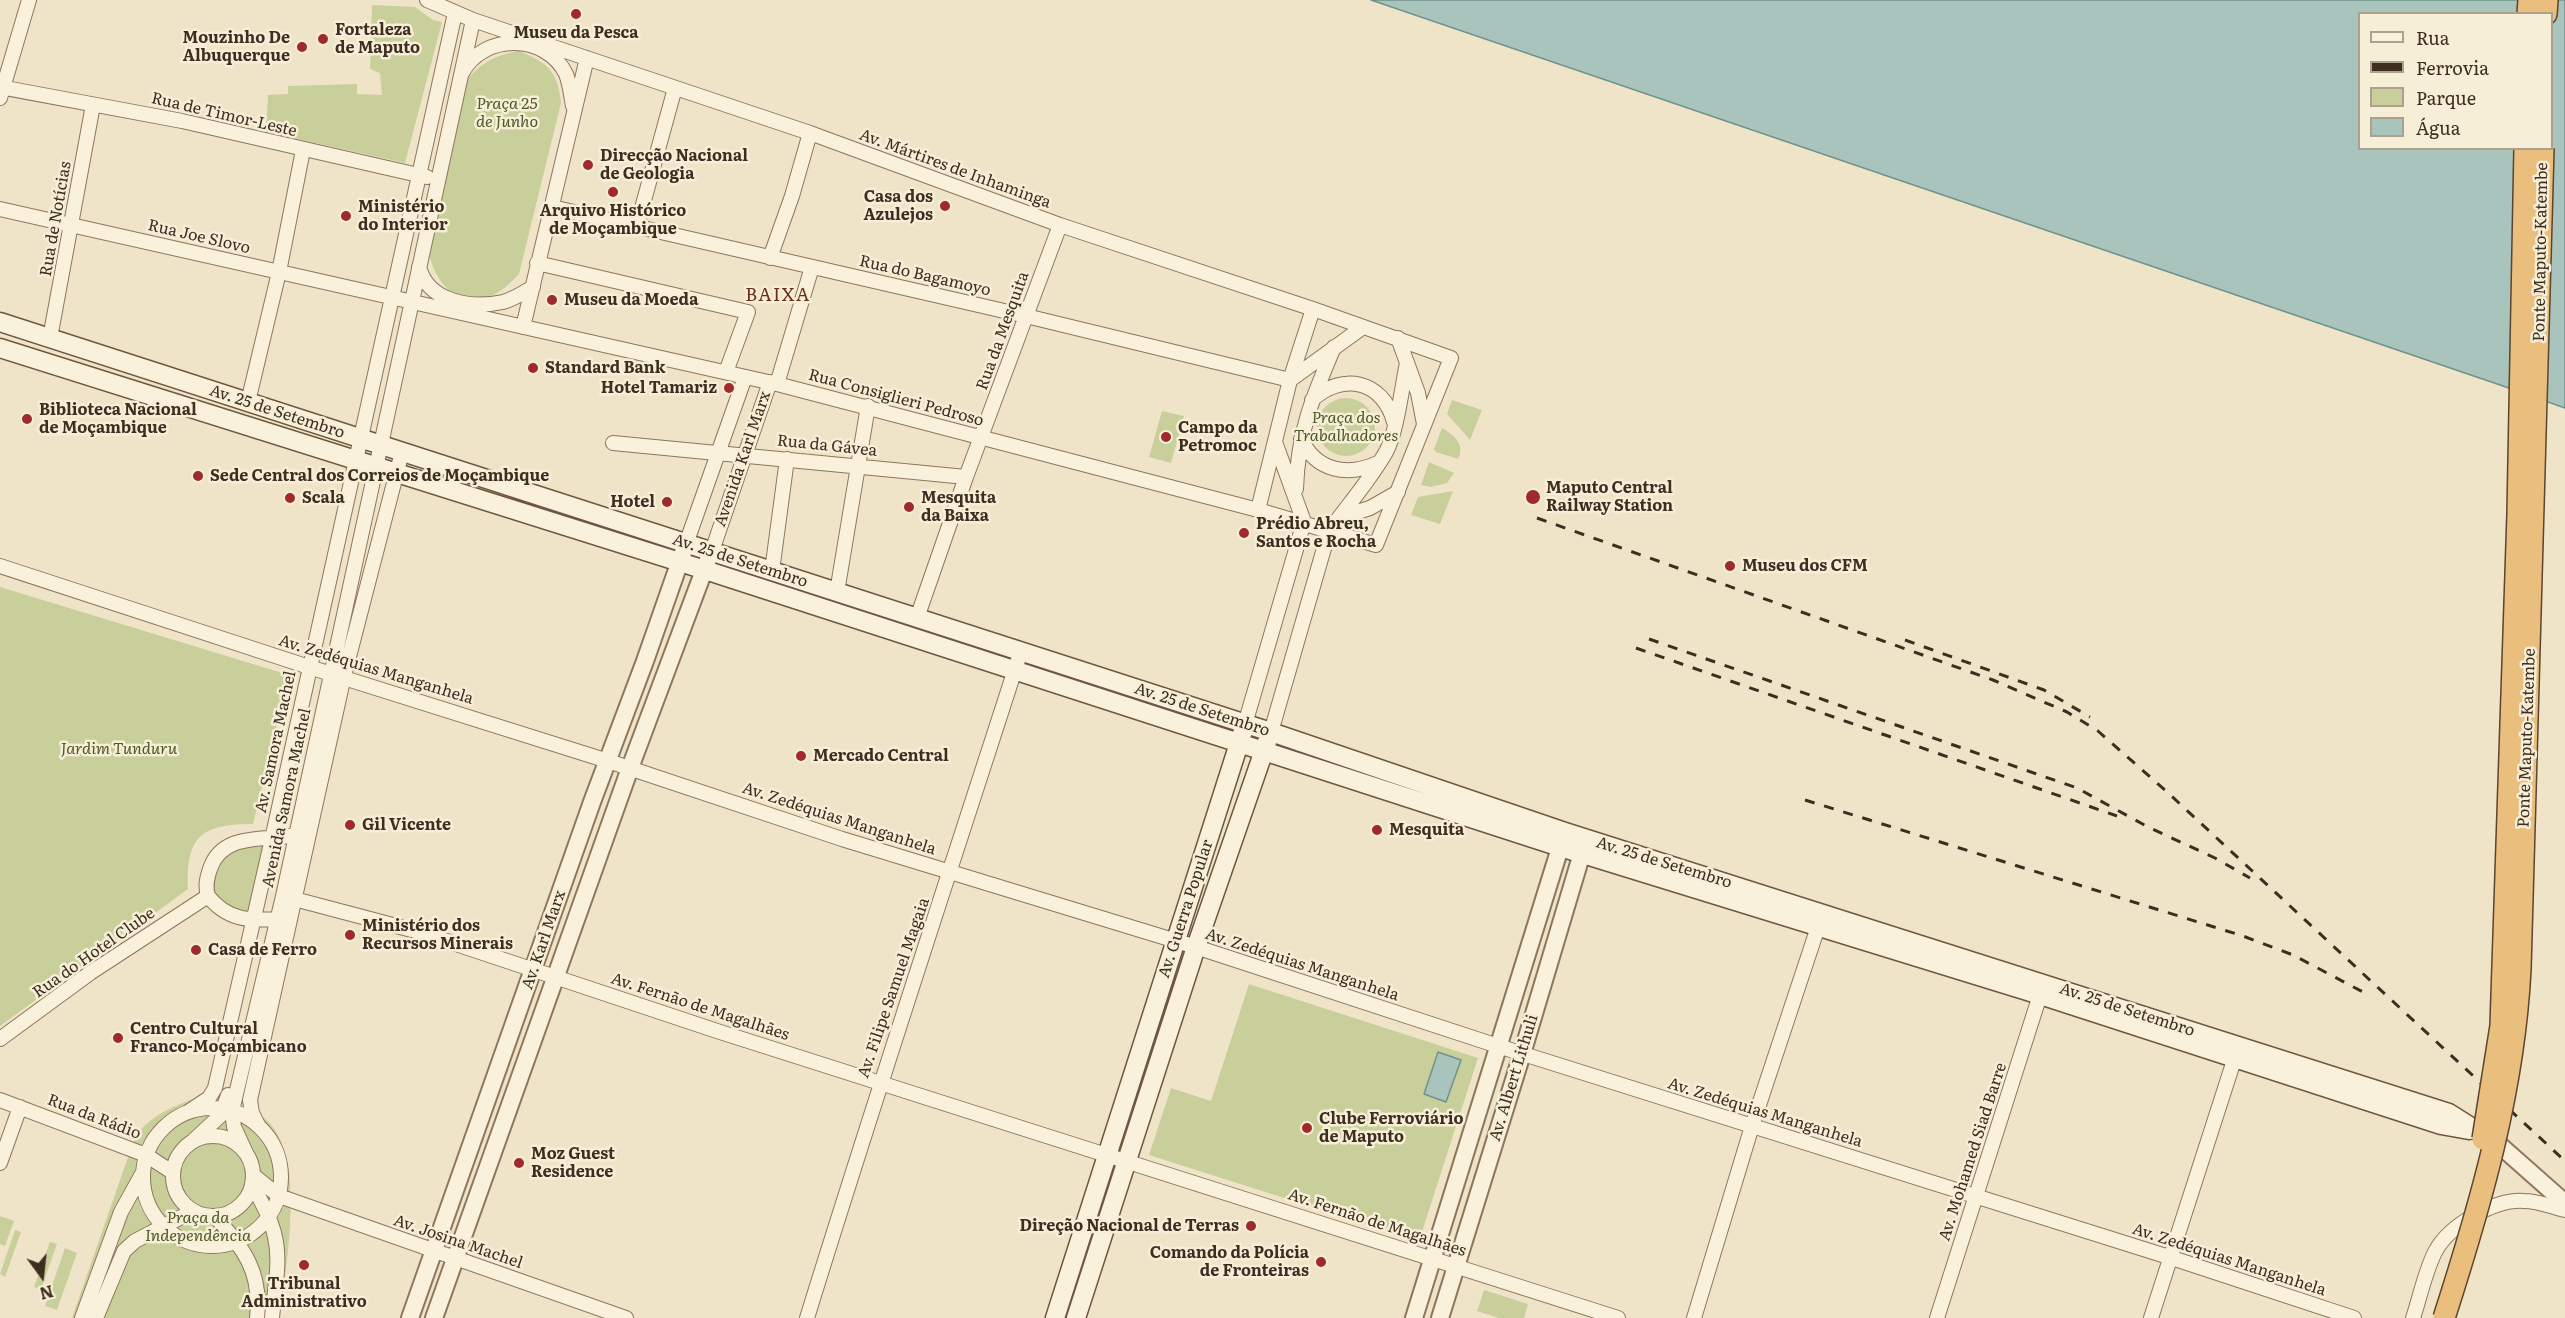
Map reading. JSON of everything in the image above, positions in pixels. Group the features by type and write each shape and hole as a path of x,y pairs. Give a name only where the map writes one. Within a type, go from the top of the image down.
{"highway":[{"name":"Ponte Maputo-Katembe","path":"2429,1318 2481,1150 2501,1026 2518,514 2525,150"},
{"name":"Ponte Maputo-Katembe","path":"2444,1318 2482,1195 2502,1113 2517,1025 2543,150"}],"main road":[{"name":"Av. 25 de Setembro","path":"0,322 1271,732 1562,840"},
{"name":"Av. 25 de Setembro","path":"0,348 705,570 1264,751 1584,846 2236,1053 2441,1125 2479,1132"},
{"name":"Av. Guerra Popular","path":"1055,1318 1245,724"},
{"name":"Av. Guerra Popular","path":"1076,1318 1196,947 1271,732"},
{"name":"Av. 25 de Setembro","path":"1584,846 1818,927 2236,1053"}],"street":[{"path":"1,91 29,0"},
{"path":"391,297 523,327 587,58 473,20 427,0"},
{"name":"Av. Samora Machel","path":"371,442 391,297 455,13"},
{"path":"411,302 473,20"},
{"path":"458,83 463,70 489,48 506,43 529,43 546,50 566,74 574,111"},
{"name":"Av. Mártires de Inhaminga","path":"587,58 810,133 1060,225 1313,309"},
{"path":"637,226 675,88"},
{"name":"Rua de Timor-Leste","path":"1,91 182,121 437,179"},
{"name":"Rua de Notícias","path":"50,338 93,105"},
{"path":"770,258 810,133"},
{"path":"248,402 279,272 303,150"},
{"name":"Rua do Bagamoyo","path":"552,207 1026,316 1290,380"},
{"name":"Rua Joe Slovo","path":"0,209 391,297"},
{"name":"Rua da Mesquita","path":"917,618 966,477 1060,225"},
{"path":"537,263 748,312 726,372"},
{"path":"419,265 422,279 431,291 461,302 502,302 519,296 532,287"},
{"name":"Avenida Karl Marx","path":"705,570 774,383 812,267"},
{"name":"Av. Samora Machel","path":"188,1112 209,1098 215,1088 309,667 411,302"},
{"path":"1313,309 1451,358 1376,545 1258,510 1290,380 1313,309"},
{"name":"Rua Consiglieri Pedroso","path":"523,327 868,406 1258,510"},
{"path":"1290,380 1335,345 1363,327"},
{"path":"1398,338 1418,393 1425,426"},
{"path":"1296,499 1301,439 1311,400 1335,345"},
{"name":"Av. Guerra Popular","path":"1271,732 1329,531 1386,451 1407,363"},
{"name":"Avenida Karl Marx","path":"679,563 745,377"},
{"path":"1311,400 1321,391 1337,384 1354,383 1369,388 1382,397 1390,408 1394,424"},
{"path":"837,592 868,406"},
{"path":"1301,439 1319,463 1333,469 1364,470 1377,463"},
{"path":"332,673 371,442"},
{"path":"1275,442 1302,511 1304,522"},
{"name":"Rua da Gávea","path":"613,443 966,477"},
{"name":"Av. Samora Machel","path":"228,1110 332,673 402,452"},
{"path":"772,571 787,459"},
{"path":"1341,517 1370,508 1398,492"},
{"name":"Av. Guerra Popular","path":"1245,724 1304,522"},
{"name":"Av. Karl Marx","path":"410,1318 679,563"},
{"name":"Av. Zedéquias Manganhela","path":"0,566 309,667 608,760 951,873 1196,947 1522,1054 2169,1257 2355,1318"},
{"name":"Av. Karl Marx","path":"434,1318 630,768 705,570"},
{"name":"Av. Filipe Samuel Magaia","path":"807,1318 880,1082 951,873 1021,651"},
{"name":"Av. Samora Machel","path":"258,1125 252,1113 250,1100 332,673"},
{"path":"274,919 253,920 227,914 208,896 207,879 214,855 223,847 236,842 292,836"},
{"name":"Avenida Samora Machel","path":"274,919 289,897 292,836"},
{"name":"Av. Albert Lithuli","path":"1414,1318 1562,840"},
{"name":"Av. Albert Lithuli","path":"1440,1318 1584,846"},
{"name":"Rua do Hotel Clube","path":"0,1039 90,973 208,896"},
{"name":"Av. Fernão de Magalhães","path":"289,897 423,933 717,1031 1618,1318"},
{"path":"1694,1318 1752,1126 1818,927"},
{"name":"Av. Mohamed Siad Barre","path":"1937,1318 2040,995"},
{"path":"2151,1318 2236,1053"},
{"name":"Rua da Rádio","path":"0,1100 146,1155 172,1172"},
{"path":"0,1162 20,1107"},
{"path":"82,1318 122,1212 142,1174 146,1155 155,1137 170,1122 188,1112 206,1108 228,1110 247,1117 258,1125 276,1150 281,1181 279,1196 269,1216 259,1228 237,1241 217,1246 198,1245 179,1238 163,1227 151,1211 144,1193 142,1174"},
{"path":"228,1110 183,1148 176,1159 172,1172 177,1194 193,1211 215,1216 228,1213 239,1206 247,1196 253,1180"},
{"path":"228,1110 247,1155 253,1180 269,1216 278,1252 272,1318"},
{"path":"2479,1132 2496,1142 2565,1203"},
{"path":"194,1140 206,1136 224,1137 239,1145 247,1155"},
{"name":"Av. Josina Machel","path":"253,1180 279,1196 626,1318"},
{"path":"2413,1318 2436,1251 2463,1222 2480,1212 2521,1200 2565,1210"},
{"path":"96,1318 124,1251 135,1241 193,1211"},
{"path":"215,1216 237,1241 249,1260 258,1287 256,1318"},
{"path":"111,1240 124,1251"}],"green space":[{"path":"372,5 415,7 433,20 442,22 405,163 266,132 268,95 288,94 288,86 357,84 357,94 382,95 380,73 370,69"},
{"name":"Praça 25 de Junho","path":"519,51 544,64 550,70 560,92 561,103 519,274 493,295 476,299 464,298 446,288 434,269 428,247 466,81 490,60"},
{"name":"Praça dos Trabalhadores","path":"1346,398 1357,400 1370,411 1375,427 1373,438 1362,451 1346,456 1335,454 1322,443 1317,427 1319,416 1330,403"},
{"path":"1452,400 1482,410 1470,440 1447,414"},
{"name":"Campo da Petromoc","path":"1162,411 1184,416 1171,463 1149,457"},
{"path":"1442,428 1458,441 1461,449 1458,459 1436,452 1434,449"},
{"path":"1429,462 1454,473 1447,483 1431,487 1421,485"},
{"path":"1453,491 1440,524 1411,515 1418,497"},
{"name":"Jardim Tunduru","path":"0,587 289,675 253,824 221,827 200,837 190,856 188,889 0,1026"},
{"path":"264,843 248,910 245,913 232,909 221,902 211,885 212,872 219,850"},
{"name":"Clube Ferroviário de Maputo","path":"1249,984 1478,1058 1419,1241 1149,1155 1171,1088 1211,1101"},
{"name":"Praça da Independência","path":"196,1098 258,1114 274,1129 284,1151 290,1178 291,1208 280,1318 72,1318 135,1137 147,1123 162,1113"},
{"path":"0,1216 14,1221 5,1246 0,1244"},
{"path":"15,1230 21,1232 5,1277 0,1274"},
{"path":"50,1242 57,1244 41,1289 34,1287"},
{"path":"65,1248 77,1253 57,1310 45,1306"},
{"path":"1484,1290 1528,1304 1524,1318 1499,1318 1477,1311"}],"water":[{"path":"1371,0 2565,0 2565,408 2503,386"},
{"path":"1438,1052 1461,1060 1446,1102 1424,1094"}],"railway":[{"path":"1537,518 1993,680 2067,712 2098,731 2166,791 2565,1161"},
{"path":"1649,639 2077,788 2148,827 2215,858 2250,878"},
{"path":"1905,640 2044,690 2090,717"},
{"path":"1636,648 2117,816"},
{"path":"1805,800 2243,936 2293,955 2363,992"}],"place":[{"name":"Museu da Pesca","path":"576,14"},
{"name":"Fortaleza de Maputo","path":"323,39"},
{"name":"Mouzinho De Albuquerque","path":"302,47"},
{"name":"Direcção Nacional de Geologia","path":"588,165"},
{"name":"Arquivo Histórico de Moçambique","path":"613,192"},
{"name":"Casa dos Azulejos","path":"945,206"},
{"name":"Ministério do Interior","path":"346,216"},
{"name":"Museu da Moeda","path":"552,300"},
{"name":"Standard Bank","path":"533,368"},
{"name":"Hotel Tamariz","path":"729,388"},
{"name":"Biblioteca Nacional de Moçambique","path":"27,419"},
{"name":"Campo da Petromoc","path":"1166,437"},
{"name":"Sede Central dos Correios de Moçambique","path":"198,476"},
{"name":"Maputo Central Railway Station","path":"1533,497"},
{"name":"Scala","path":"290,498"},
{"name":"Hotel","path":"667,502"},
{"name":"Mesquita da Baixa","path":"909,507"},
{"name":"Prédio Abreu, Santos e Rocha","path":"1244,533"},
{"name":"Museu dos CFM","path":"1730,566"},
{"name":"Mercado Central","path":"801,756"},
{"name":"Gil Vicente","path":"350,825"},
{"name":"Mesquita","path":"1377,830"},
{"name":"Ministério dos Recursos Minerais","path":"350,935"},
{"name":"Casa de Ferro","path":"196,950"},
{"name":"Centro Cultural Franco-Moçambicano","path":"118,1038"},
{"name":"Clube Ferroviário de Maputo","path":"1307,1128"},
{"name":"Moz Guest Residence","path":"519,1163"},
{"name":"Direção Nacional de Terras","path":"1251,1226"},
{"name":"Comando da Polícia de Fronteiras","path":"1321,1262"},
{"name":"Tribunal Administrativo","path":"304,1265"}],"district":[{"name":"BAIXA","path":"778,296"}]}
